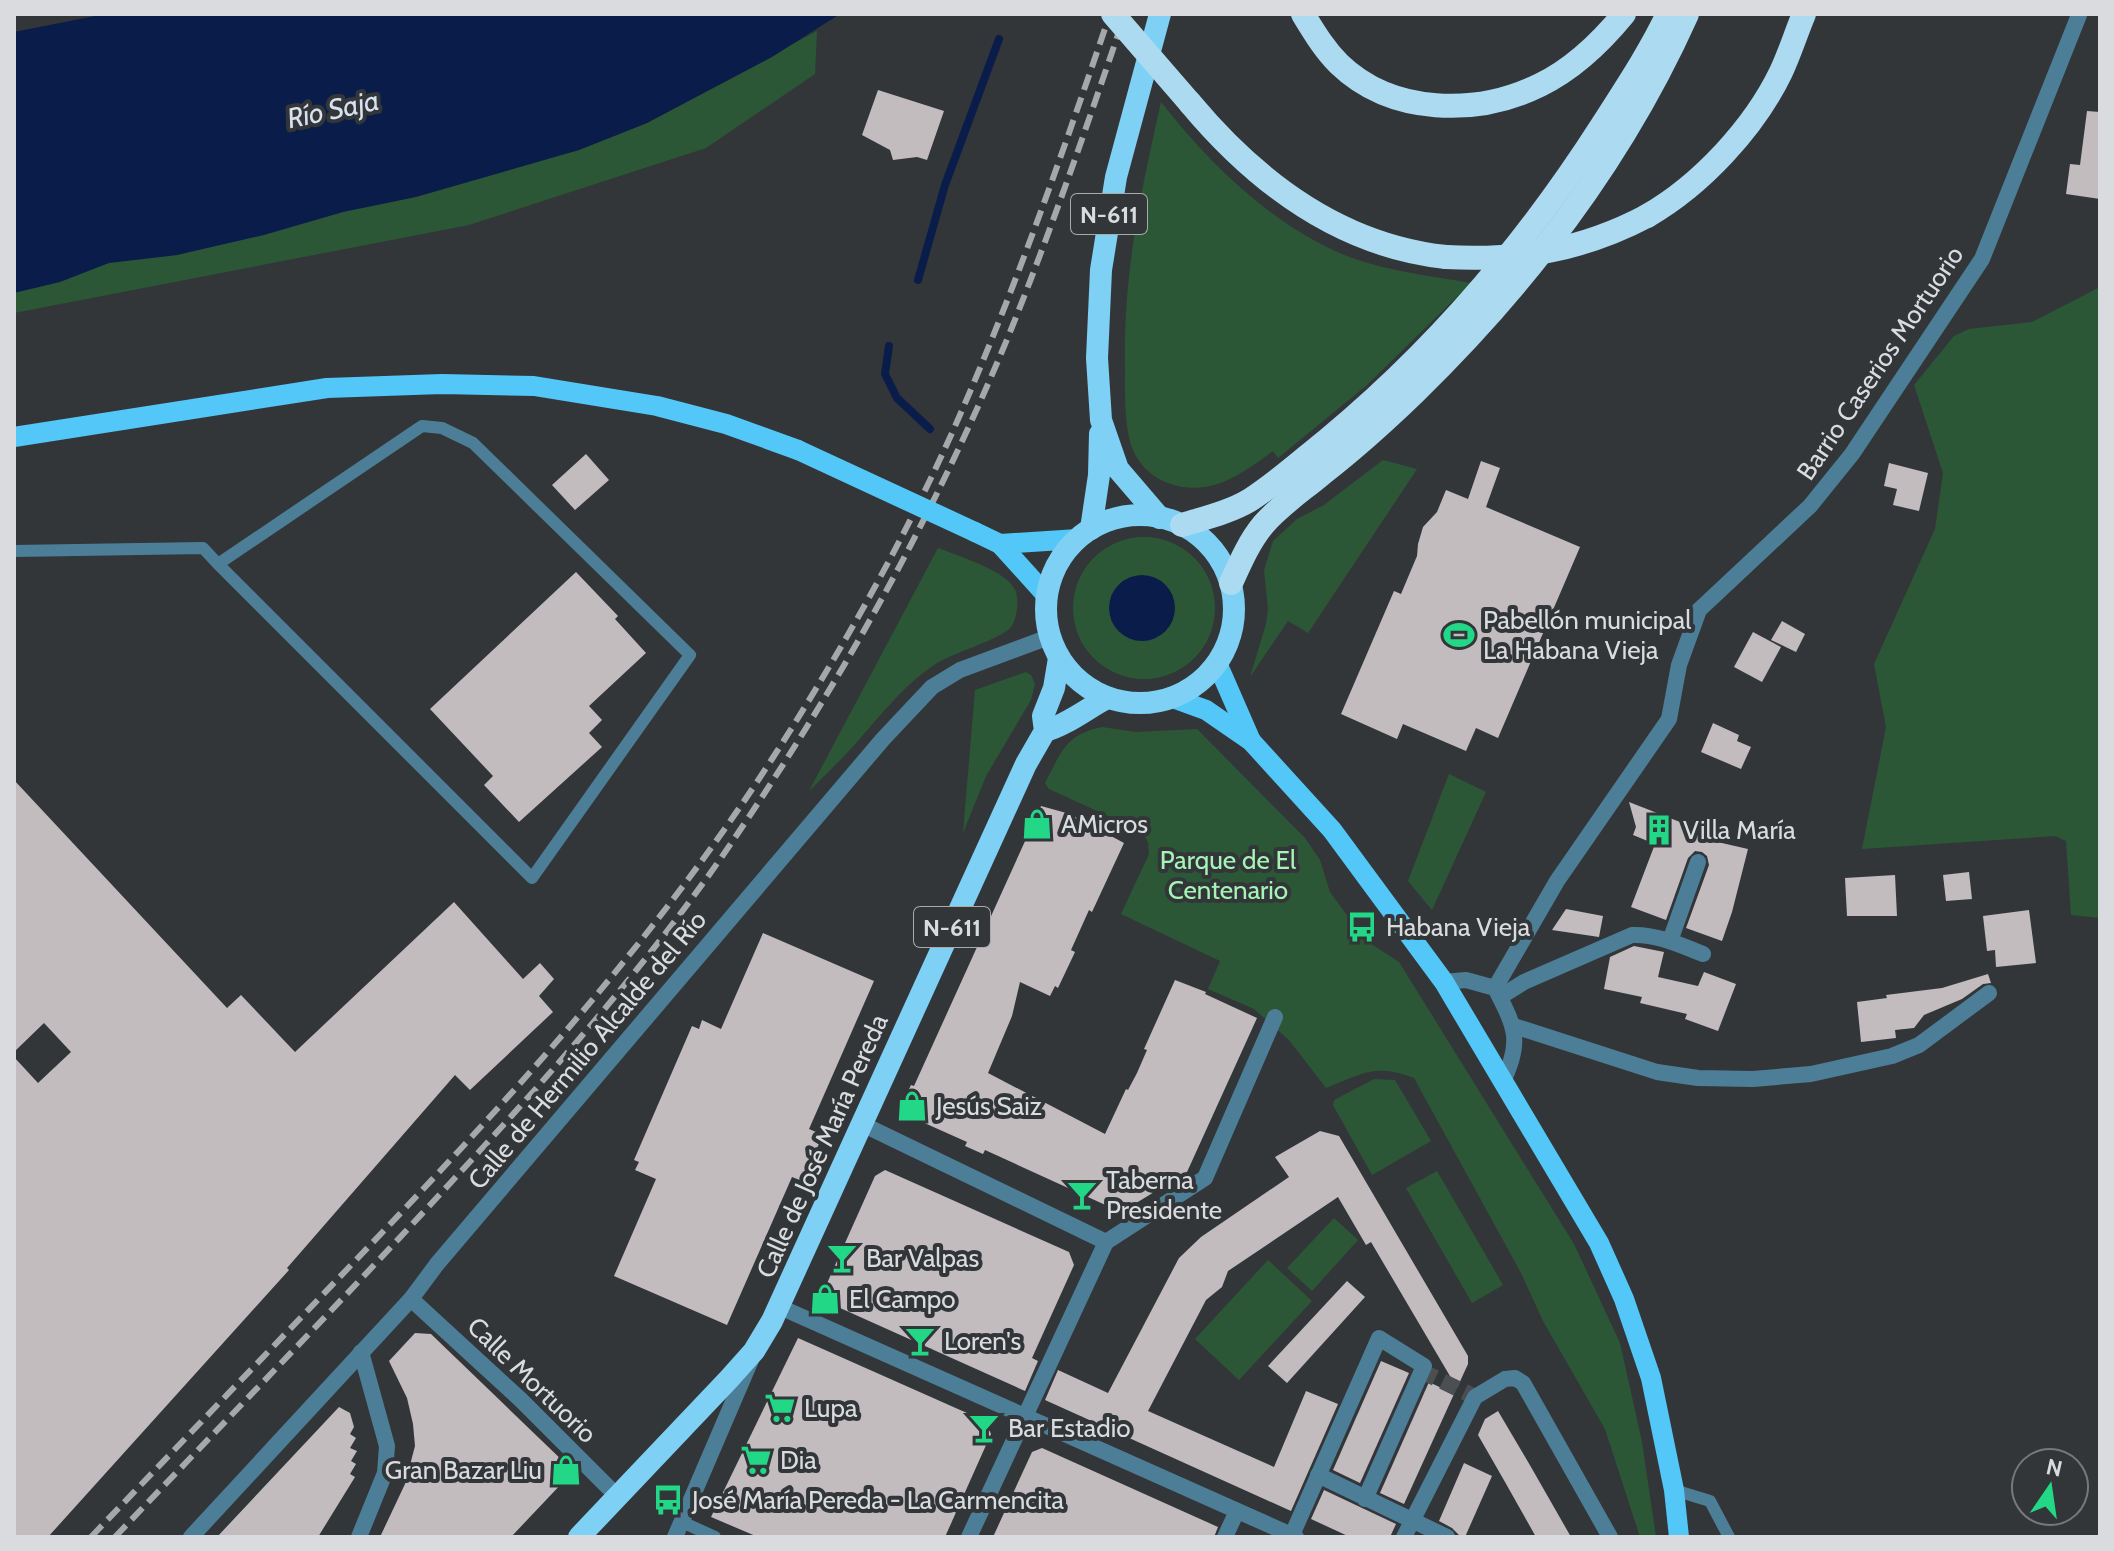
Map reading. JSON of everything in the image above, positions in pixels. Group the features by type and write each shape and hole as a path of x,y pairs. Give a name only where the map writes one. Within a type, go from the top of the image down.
{"highway":[{"path":"1113,14 1210,127 1246,162 1312,213 1375,242 1417,253 1486,259 1548,253 1601,237 1647,216 1682,192 1712,164 1763,104 1781,72 1804,14"},
{"name":"N-611","path":"1101,420 1118,469 1171,522 1212,549 1231,583 1233,625 1225,651 1198,684 1173,698 1147,703 1107,698 1085,686 1059,658 1049,637 1046,616 1047,596 1055,569 1084,534 1099,475 1101,420 1097,358 1103,255 1125,137 1160,14"},
{"path":"1303,14 1319,41 1340,65 1363,81 1388,95 1416,103 1444,106 1474,105 1540,85 1593,48 1624,14"},
{"path":"1084,534 1109,520 1129,516 1171,522 1222,513 1249,501 1371,402 1447,327 1529,232 1570,176 1668,14"},
{"path":"1231,583 1241,560 1264,524 1378,428 1425,382 1502,300 1557,234 1650,90 1687,14"},
{"name":"Calle de José María Pereda","path":"579,1537 754,1351 780,1307 1026,764 1045,731 1043,716 1054,688 1059,658"},
{"path":"1045,731 1059,727 1107,698"}],"main road":[{"path":"14,437 327,388 442,384 534,386 626,400 726,424 798,450 975,532 1000,544 1047,596"},
{"path":"1000,544 1084,534"},
{"path":"1217,663 1251,741"},
{"path":"1173,698 1206,710 1251,741 1340,839 1444,982 1599,1243 1624,1299 1651,1378 1674,1490 1679,1537"}],"street":[{"name":"Barrio Caserios Mortuorio","path":"1497,992 1557,881 1669,719 1679,665 1699,610 1819,496 1852,454 1982,259 2079,15"},
{"name":"Calle de Hermilio Alcalde del Río","path":"191,1537 411,1299 437,1264 916,701 960,670 1049,637"},
{"path":"1670,941 1698,862"},
{"path":"1444,982 1466,980 1497,992 1632,935 1645,934 1703,954"},
{"path":"1497,992 1514,1026 1513,1061 1502,1083"},
{"path":"1514,1026 1657,1072 1698,1078 1753,1079 1811,1074 1892,1056 1919,1045 1989,993"},
{"path":"969,1537 1106,1242 1205,1178 1275,1017"},
{"path":"862,1124 1106,1242"},
{"name":"Calle Mortuorio","path":"411,1299 521,1400 618,1497"},
{"path":"780,1307 1294,1536 1379,1338 1424,1366 1365,1499"},
{"path":"679,1530 754,1351"},
{"path":"359,1537 385,1473 387,1446 361,1352"},
{"path":"1408,1529 1475,1397 1505,1379 1515,1378 1523,1383 1610,1537"},
{"path":"1318,1475 1365,1499 1408,1529 1447,1537"},
{"path":"1225,1537 1237,1511"}],"lane":[{"path":"14,551 203,548 218,564 532,878 690,655 473,443 442,428 422,426 218,564"},
{"path":"1674,1490 1710,1501 1729,1537"},
{"path":"679,1530 715,1537"}],"green space":[{"path":"817,31 815,74 706,148 469,225 14,313 14,273 177,255 579,150 647,123"},
{"path":"1161,102 1198,146 1239,186 1308,237 1366,262 1471,283 1367,385 1278,458 1273,451 1224,482 1197,488 1168,483 1145,468 1131,445 1126,416 1125,333 1130,266 1140,200"},
{"path":"2100,287 2100,918 2071,915 2066,841 2055,836 1862,849 1886,727 1874,664 1935,529 1943,473 1914,385 1954,336 1969,329 2032,322"},
{"path":"1383,460 1417,469 1308,633 1288,621 1250,677 1266,624 1268,609 1264,570 1273,541 1297,519 1324,505"},
{"path":"1144,537 1171,542 1194,558 1210,581 1215,608 1210,635 1194,658 1171,674 1144,679 1117,674 1094,658 1078,635 1073,608 1078,581 1094,558 1117,542"},
{"path":"938,548 982,565 1011,584 1017,600 1011,627 998,636 942,660 923,673 809,791"},
{"path":"1026,672 1035,684 1031,700 986,776 963,833 975,690"},
{"name":"Parque de El Centenario","path":"1102,727 1136,732 1197,729 1305,838 1320,860 1330,892 1365,940 1399,962 1574,1244 1620,1343 1642,1442 1656,1537 1640,1537 1605,1429 1543,1321 1521,1273 1414,1078 1389,1071 1369,1072 1326,1088 1289,1040 1254,1009 1208,989 1220,961 1121,914 1149,854 1148,842 1141,831 1049,789 1045,783 1061,753 1072,740"},
{"path":"1449,774 1486,792 1432,910 1408,881"},
{"path":"1374,1079 1395,1080 1431,1141 1372,1175 1333,1105 1334,1100"},
{"path":"1437,1171 1503,1285 1472,1303 1406,1188"},
{"path":"1334,1218 1358,1240 1312,1291 1287,1268"},
{"path":"1268,1260 1312,1301 1239,1380 1195,1339"}],"water":[{"name":"Río Saja","path":"105,14 840,14 772,57 647,123 579,150 416,197 343,212 264,235 177,255 109,263 60,282 14,293 14,32"},
{"path":"1142,575 1165,585 1175,608 1165,631 1142,641 1119,631 1109,608 1119,585"}],"building":[{"path":"878,90 944,111 927,160 917,157 893,160 890,150 862,135"},
{"path":"2087,111 2100,112 2100,199 2066,194 2070,164 2080,165"},
{"path":"586,454 609,480 575,510 552,485"},
{"name":"Pabellón municipal La Habana Vieja","path":"1481,461 1500,468 1486,507 1580,547 1498,738 1476,728 1466,751 1403,724 1397,739 1341,714 1394,591 1401,594 1417,556 1423,527 1437,512 1446,490 1468,499"},
{"path":"1889,463 1928,473 1919,511 1893,505 1897,489 1884,486"},
{"path":"576,572 618,616 615,619 646,653 589,706 602,720 589,733 602,747 519,822 484,785 493,776 430,709"},
{"path":"1782,621 1805,634 1796,652 1771,640"},
{"path":"1753,632 1781,647 1762,682 1734,667"},
{"path":"1713,723 1739,735 1737,741 1751,747 1741,769 1701,752"},
{"path":"14,780 227,1008 241,995 295,1052 454,902 523,979 540,963 554,979 539,996 553,1012 470,1090 455,1075 287,1268 289,1270 48,1537 14,1537 14,1057 38,1083 71,1052 44,1023 14,1052"},
{"path":"1629,802 1703,831 1700,838 1748,849 1722,941 1686,928 1709,865 1707,856 1702,852 1695,851 1688,858 1666,920 1631,907 1655,844 1633,835 1636,827"},
{"path":"1041,806 1070,814 1124,843 1092,912 1089,910 1071,950 1075,952 1058,988 1055,986 1050,996 1020,982 1012,1016 988,1073 1105,1134 1137,1073 1147,1050 1144,1049 1175,980 1257,1018 1187,1172 1128,1208 1112,1208 985,1150 983,1154 965,1146 967,1142 911,1117 904,1100 911,1085 914,1086"},
{"path":"1969,872 1972,899 1946,901 1943,875"},
{"path":"1895,875 1897,916 1847,916 1845,878"},
{"path":"1566,909 1603,916 1599,937 1552,930"},
{"path":"2029,910 2036,963 1996,967 1995,950 1987,951 1983,916"},
{"path":"763,933 874,981 809,1129 823,1135 802,1181 792,1177 727,1325 614,1276 656,1179 635,1170 639,1162 634,1160 692,1026 699,1029 702,1020 721,1029"},
{"path":"1634,946 1664,952 1658,977 1698,986 1704,972 1736,984 1718,1031 1685,1019 1687,1014 1640,1003 1642,997 1604,989 1610,957"},
{"path":"1988,974 1991,983 1983,984 1962,999 1924,1015 1914,1028 1895,1030 1896,1038 1861,1042 1857,1002 1942,988"},
{"path":"1320,1131 1339,1136 1468,1356 1468,1364 1457,1388 1371,1242 1366,1245 1338,1197 1228,1271 1222,1287 1206,1300 1148,1411 1274,1467 1306,1391 1338,1404 1291,1511 1045,1400 1058,1370 1108,1393 1179,1258 1201,1237 1289,1177 1275,1157"},
{"path":"885,1170 1069,1252 1074,1265 1032,1358 1038,1361 1025,1391 820,1299 875,1176"},
{"path":"1347,1281 1365,1297 1287,1383 1268,1366"},
{"path":"415,1333 431,1334 566,1464 565,1480 511,1537 380,1537 405,1484 415,1446 407,1398 389,1361"},
{"path":"798,1338 985,1421 991,1434 945,1537 758,1537 711,1517"},
{"path":"1381,1361 1409,1373 1360,1483 1333,1470"},
{"path":"1429,1382 1454,1394 1404,1504 1380,1493"},
{"path":"339,1407 350,1413 354,1427 350,1434 356,1438 350,1448 357,1451 351,1461 356,1464 350,1474 355,1477 318,1537 217,1537"},
{"path":"1498,1411 1571,1537 1536,1537 1478,1435 1485,1419"},
{"path":"1042,1448 1218,1527 1214,1537 993,1537 1032,1452"},
{"path":"1464,1463 1492,1476 1465,1537 1461,1537 1439,1521"},
{"path":"1324,1490 1396,1524 1390,1537 1350,1537 1311,1519"}],"waterway":[{"path":"918,280 945,185 999,39"},
{"path":"889,346 885,374 897,398 930,429"}],"tunnel":[{"path":"1421,1371 1475,1397"}],"railway":[{"path":"91,1537 411,1202 576,1020 678,893 772,759 868,599 952,433 1016,277 1110,14"},
{"path":"115,1537 328,1314 559,1063 659,942 763,796 841,670 947,473 1008,337 1125,14"}],"place":[{"name":"Pabellón municipal La Habana Vieja","path":"1459,635"},
{"name":"AMicros","path":"1037,824"},
{"name":"Villa María","path":"1659,830"},
{"name":"Habana Vieja","path":"1362,927"},
{"name":"Jesús Saiz","path":"912,1106"},
{"name":"Taberna Presidente","path":"1082,1195"},
{"name":"Bar Valpas","path":"842,1258"},
{"name":"El Campo","path":"825,1299"},
{"name":"Loren's","path":"920,1341"},
{"name":"Lupa","path":"780,1408"},
{"name":"Bar Estadio","path":"984,1428"},
{"name":"Dia","path":"756,1460"},
{"name":"Gran Bazar Liu","path":"566,1470"},
{"name":"José María Pereda - La Carmencita","path":"668,1500"}]}
